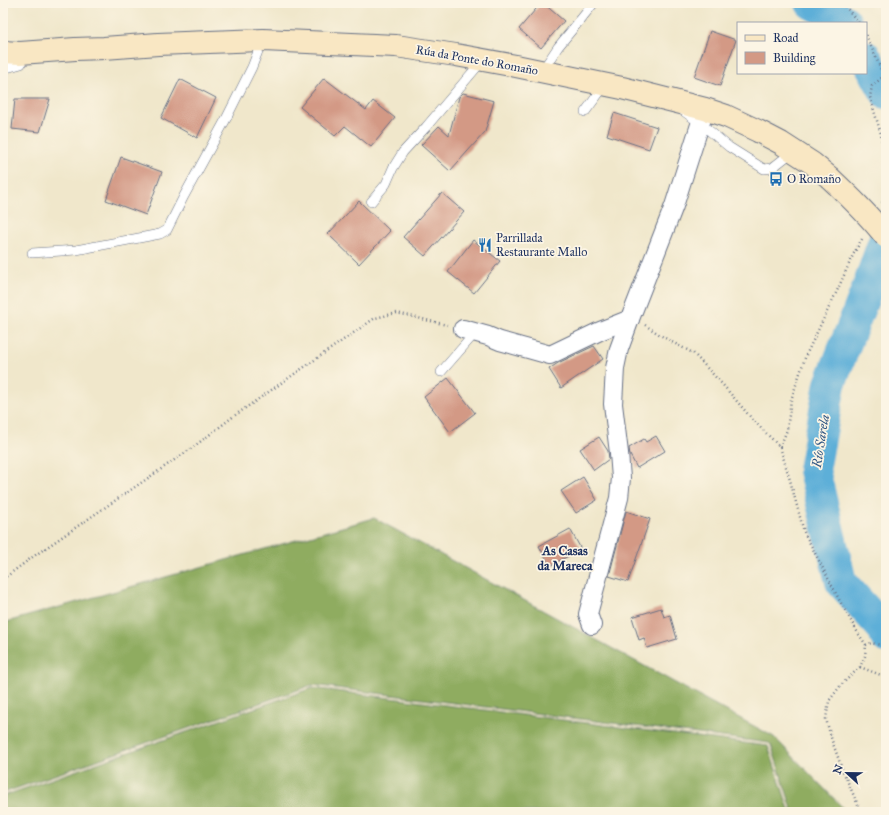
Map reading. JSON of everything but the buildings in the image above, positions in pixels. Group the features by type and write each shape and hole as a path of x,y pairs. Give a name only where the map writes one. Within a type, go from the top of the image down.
{"main road":[{"name":"Rúa da Ponte do Romaño","path":"7,62 20,53 75,48 104,48 158,44 263,40 396,46 542,71 663,98 702,116 726,116 758,131 794,150 829,176 876,223 886,237"}],"street":[{"path":"592,625 588,614 619,498 621,478 613,404 614,368 630,319 636,307 674,206 702,116"},
{"path":"470,331 550,355 600,331 630,319"}],"lane":[{"path":"542,71 558,47 594,3"},
{"path":"32,253 76,250 160,234 167,230 252,67 263,40"},
{"path":"371,202 386,184 393,168 403,152 482,60"},
{"path":"585,112 605,85"},
{"path":"702,116 729,147 764,169 772,168 794,150"},
{"path":"441,372 470,331"}],"path":[{"path":"838,3 845,6 858,22"},
{"path":"867,37 884,76 872,86 870,98 880,134 886,171"},
{"path":"880,207 884,200 886,186"},
{"path":"780,447 787,430 792,400 806,355 864,234"},
{"path":"3,578 192,448 234,416 375,318 397,313 470,331"},
{"path":"630,319 644,324 668,340 693,353 753,420 780,447 804,532 842,605 866,645 865,656 860,667 840,685 829,701 826,719 832,741 860,812"},
{"path":"866,645 871,643 884,646"},
{"path":"860,667 886,677"}],"green space":[{"path":"374,518 774,737 847,812 793,812 771,745 769,743 312,685 3,793 3,623"},
{"path":"312,688 768,746 790,812 3,812 3,796"}],"waterway":[{"name":"Río Sarela","path":"811,3 846,22"},
{"name":"Río Sarela","path":"867,59 886,93"},
{"name":"Río Sarela","path":"886,235 869,284 830,384 814,470 841,582 885,631 886,637"}],"place":[{"name":"O Romaño","path":"776,179"},
{"name":"Parrillada Restaurante Mallo","path":"485,245"}],"district":[{"name":"As Casas da Mareca","path":"565,558"}]}
